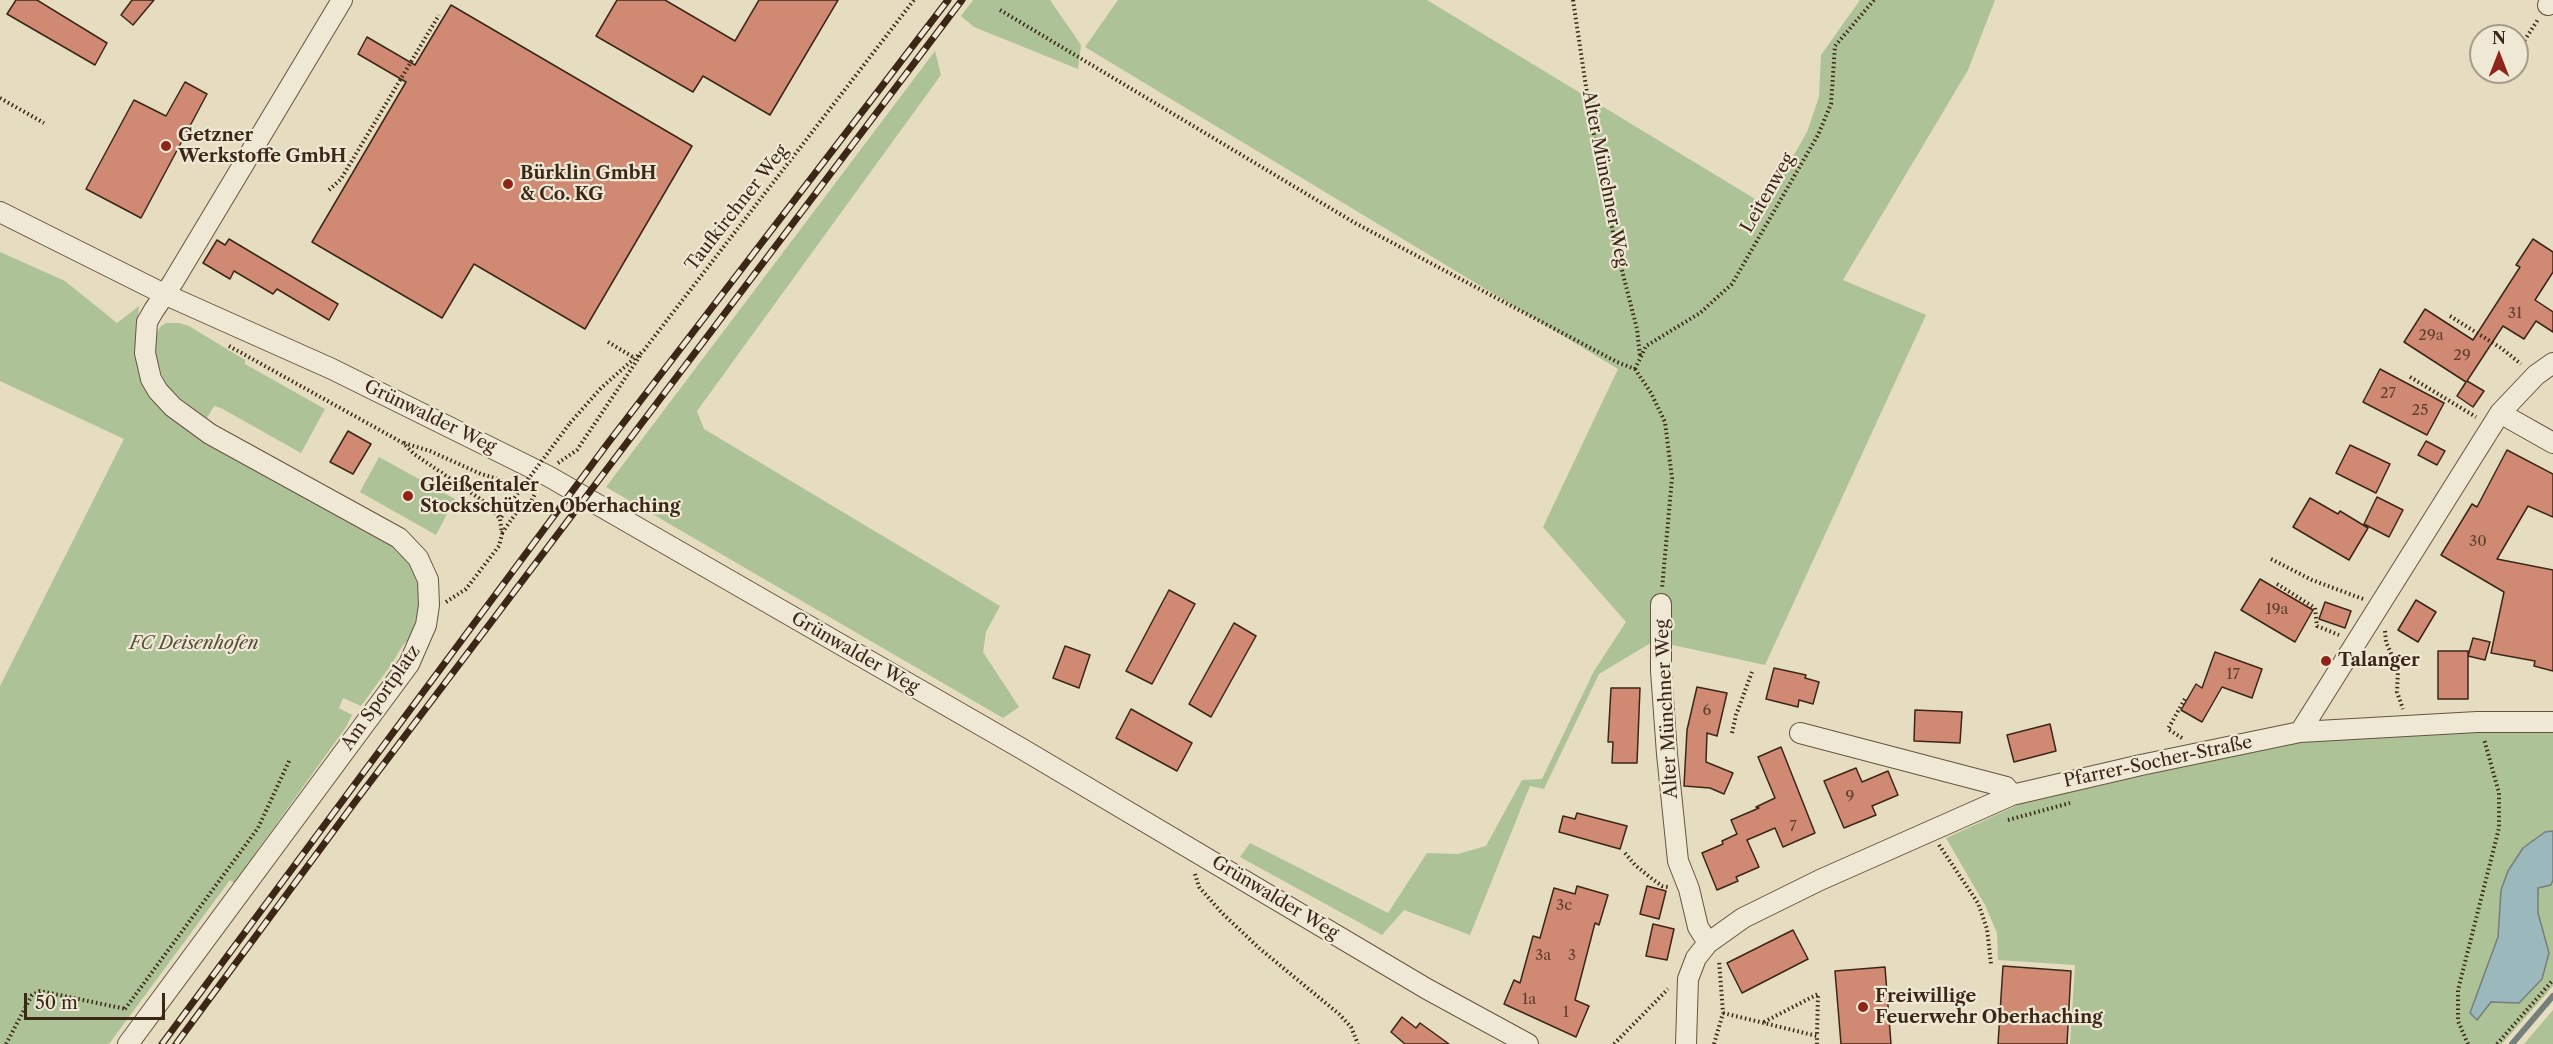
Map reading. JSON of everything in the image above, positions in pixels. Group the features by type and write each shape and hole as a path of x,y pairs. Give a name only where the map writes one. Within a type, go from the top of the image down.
{"street":[{"path":"164,294 342,0"},
{"name":"Grünwalder Weg","path":"0,212 164,294 332,369 548,476 1202,854 1427,989 1528,1044"},
{"name":"Am Sportplatz","path":"129,1044 409,664 423,637 429,612 428,580 418,558 399,538 210,434 173,406 158,391 147,366 145,340 147,322 164,294"},
{"path":"2300,732 2496,420 2536,375 2553,363"},
{"path":"2496,420 2553,443"},
{"name":"Alter Münchner Weg","path":"1661,604 1661,671 1678,861 1689,889 1698,927 1708,943"},
{"path":"2300,732 2478,734 2553,722"},
{"name":"Pfarrer-Socher-Straße","path":"1686,1044 1688,979 1696,958 1708,943 1743,918 1820,880 1936,839 2012,795 2300,732"},
{"path":"1800,733 2007,787 2012,795"}],"path":[{"name":"Taufkirchner Weg","path":"500,519 570,423 601,388 644,350 915,0"},
{"name":"Alter Münchner Weg","path":"1573,0 1615,243 1637,329 1640,356"},
{"name":"Leitenweg","path":"1635,369 1646,346 1700,313 1732,284 1818,135 1832,104 1834,46 1874,0"},
{"path":"2529,34 2550,2"},
{"path":"1000,10 1355,222 1617,362 1635,369"},
{"path":"329,190 341,179 439,15"},
{"path":"0,98 44,123"},
{"path":"2450,316 2501,348 2536,375"},
{"path":"608,342 633,358"},
{"path":"229,346 403,443 430,451 482,474 525,488 532,488"},
{"path":"554,466 577,450 644,350"},
{"name":"Alter Münchner Weg","path":"1635,369 1651,393 1665,422 1672,478 1661,604"},
{"path":"2410,377 2496,420"},
{"path":"403,443 414,454 489,505 500,519 502,534"},
{"path":"429,612 466,589 499,546 502,534 521,506 527,508 535,494"},
{"path":"2277,584 2316,608 2317,626 2357,642"},
{"path":"1732,733 1736,715 1752,672"},
{"path":"2177,735 2168,729 2186,697"},
{"path":"2478,734 2495,740"},
{"path":"2468,1044 2458,1021 2458,990 2499,828 2499,793 2478,734"},
{"path":"125,1009 258,828 290,759"},
{"path":"2007,820 2080,800"},
{"path":"1936,839 1952,842"},
{"path":"1932,851 1936,839"},
{"path":"1936,839 1978,903 1987,929 1990,964"},
{"path":"1625,853 1635,865 1662,886 1689,889"},
{"path":"1202,854 1194,869 1199,886 1222,913 1259,948 1339,1014 1351,1027 1358,1044"},
{"path":"1708,943 1719,956 1723,1013 1714,1044"},
{"path":"1614,1044 1677,981 1688,979"},
{"path":"2497,1044 2553,980"},
{"path":"6,1044 32,994 40,991 150,1014"},
{"path":"1764,1023 1818,994 1817,1044"},
{"path":"1723,1013 1817,1036"}],"green space":[{"path":"973,0 1050,0 1081,45 1078,69 974,27 961,16"},
{"path":"1118,0 1427,0 1765,205 1807,132 1819,97 1821,55 1860,0 1995,0 1968,70 1843,280 1926,315 1765,665 1654,641 1599,674 1544,789 1530,786 1470,935 1404,910 1382,935 1240,857 1250,843 1388,913 1427,853 1458,854 1486,846 1522,780 1542,779 1594,671 1626,622 1543,527 1618,369 1085,47"},
{"path":"935,51 941,75 697,411 704,429 1000,606 986,632 983,652 1019,707 1003,718 606,487"},
{"name":"FC Deisenhofen","path":"0,252 65,281 117,323 139,306 135,346 143,385 154,401 394,543 412,562 420,581 420,604 411,637 361,706 343,698 339,708 352,715 346,727 234,883 230,880 109,1044 0,1044 0,686 124,439 0,381"},
{"path":"166,323 189,326 245,360 245,364 325,409 301,453 221,408 214,406 207,418 167,386 156,362 156,335 160,327"},
{"name":"Gleißentaler Stockschützen Oberhaching","path":"379,457 455,499 436,535 360,492"},
{"path":"2553,729 2553,986 2502,1044 2070,1044 2075,965 1998,960 1997,933 1985,905 1946,838 2020,804 2301,739"},
{"path":"2553,1010 2553,1044 2524,1044"}],"water":[{"path":"2553,831 2553,880 2551,885 2538,888 2538,913 2549,953 2542,979 2519,1003 2491,1002 2477,1020 2470,1013 2498,937 2501,890 2508,871 2523,848 2545,832"}],"building":[{"path":"16,0 37,0 107,43 95,65 7,14"},
{"path":"132,0 154,0 133,25 121,15"},
{"path":"617,0 665,0 735,41 759,0 838,0 770,115 703,76 693,92 596,36"},
{"name":"Bürklin GmbH & Co. KG","path":"451,5 692,146 585,329 474,264 442,318 312,242 406,82 358,54 367,37 415,65"},
{"path":"185,82 207,94 141,218 86,189 134,100 166,116"},
{"path":"229,239 338,304 329,320 277,289 273,294 234,271 230,279 203,263 217,240 225,245"},
{"path":"2533,239 2553,252 2553,272 2535,300 2553,312 2553,332 2536,321 2524,339 2503,326 2467,381 2484,391 2473,407 2457,396 2466,382 2404,342 2425,309 2473,340 2520,267 2516,265"},
{"path":"2380,369 2444,403 2427,435 2363,402"},
{"path":"348,431 371,444 353,474 330,462"},
{"path":"2426,441 2445,451 2437,465 2418,455"},
{"path":"2350,445 2390,464 2376,493 2336,473"},
{"path":"2507,450 2553,474 2553,517 2528,506 2497,559 2553,570 2553,671 2534,666 2535,661 2491,653 2504,592 2441,555 2472,504 2477,507"},
{"path":"2377,497 2403,510 2389,537 2364,524"},
{"path":"2310,498 2338,514 2340,511 2368,528 2349,560 2293,527"},
{"path":"2260,579 2313,610 2295,642 2241,610"},
{"path":"1169,590 1195,604 1152,684 1126,671"},
{"path":"2416,600 2436,612 2418,642 2398,630"},
{"path":"2325,602 2351,611 2345,628 2319,619"},
{"path":"1234,623 1256,636 1211,717 1189,704"},
{"path":"2473,638 2490,642 2485,660 2468,656"},
{"path":"1065,646 1090,655 1079,688 1053,678"},
{"path":"2438,651 2468,651 2468,699 2438,699"},
{"path":"2215,652 2262,669 2252,698 2222,687 2202,722 2181,710 2196,684 2202,688"},
{"path":"1774,668 1806,675 1805,678 1819,682 1813,704 1799,700 1798,707 1766,699"},
{"path":"1697,687 1727,693 1717,736 1707,733 1706,762 1733,773 1724,794 1710,788 1684,786 1687,730"},
{"path":"1611,688 1640,688 1637,763 1612,763 1613,742 1608,742"},
{"path":"1131,709 1192,743 1177,771 1116,738"},
{"path":"1915,710 1962,712 1960,743 1914,741"},
{"path":"2050,724 2056,751 2014,762 2007,735"},
{"path":"1781,747 1815,833 1783,847 1775,828 1747,840 1759,867 1736,877 1738,881 1717,890 1702,853 1723,844 1722,841 1737,834 1731,820 1775,798 1758,757"},
{"path":"1856,768 1862,782 1888,771 1898,795 1872,806 1876,815 1844,828 1824,781"},
{"path":"1577,813 1627,826 1620,849 1559,832 1563,816 1575,819"},
{"path":"1577,886 1608,895 1599,925 1595,923 1575,1000 1589,1006 1576,1037 1504,1004 1514,980 1520,983 1533,936 1540,938 1554,888 1575,894"},
{"path":"1647,886 1666,891 1659,919 1640,914"},
{"path":"1653,924 1674,929 1667,960 1646,956"},
{"path":"1793,930 1808,959 1742,993 1727,963"},
{"path":"2003,966 2071,971 2067,1044 1998,1044"},
{"name":"Freiwillige Feuerwehr Oberhaching","path":"1885,967 1891,1044 1841,1044 1835,971"},
{"path":"1402,1017 1416,1028 1420,1023 1449,1044 1405,1044 1391,1032"}],"waterway":[{"path":"2512,1044 2553,996"}],"railway":[{"path":"162,1044 608,443 948,0"},
{"path":"176,1044 355,802 962,0"}],"place":[{"name":"Getzner Werkstoffe GmbH","path":"166,146"},
{"name":"Bürklin GmbH & Co. KG","path":"508,184"},
{"name":"Gleißentaler Stockschützen Oberhaching","path":"408,496"},
{"name":"Talanger","path":"2326,661"},
{"name":"Freiwillige Feuerwehr Oberhaching","path":"1863,1007"}]}
